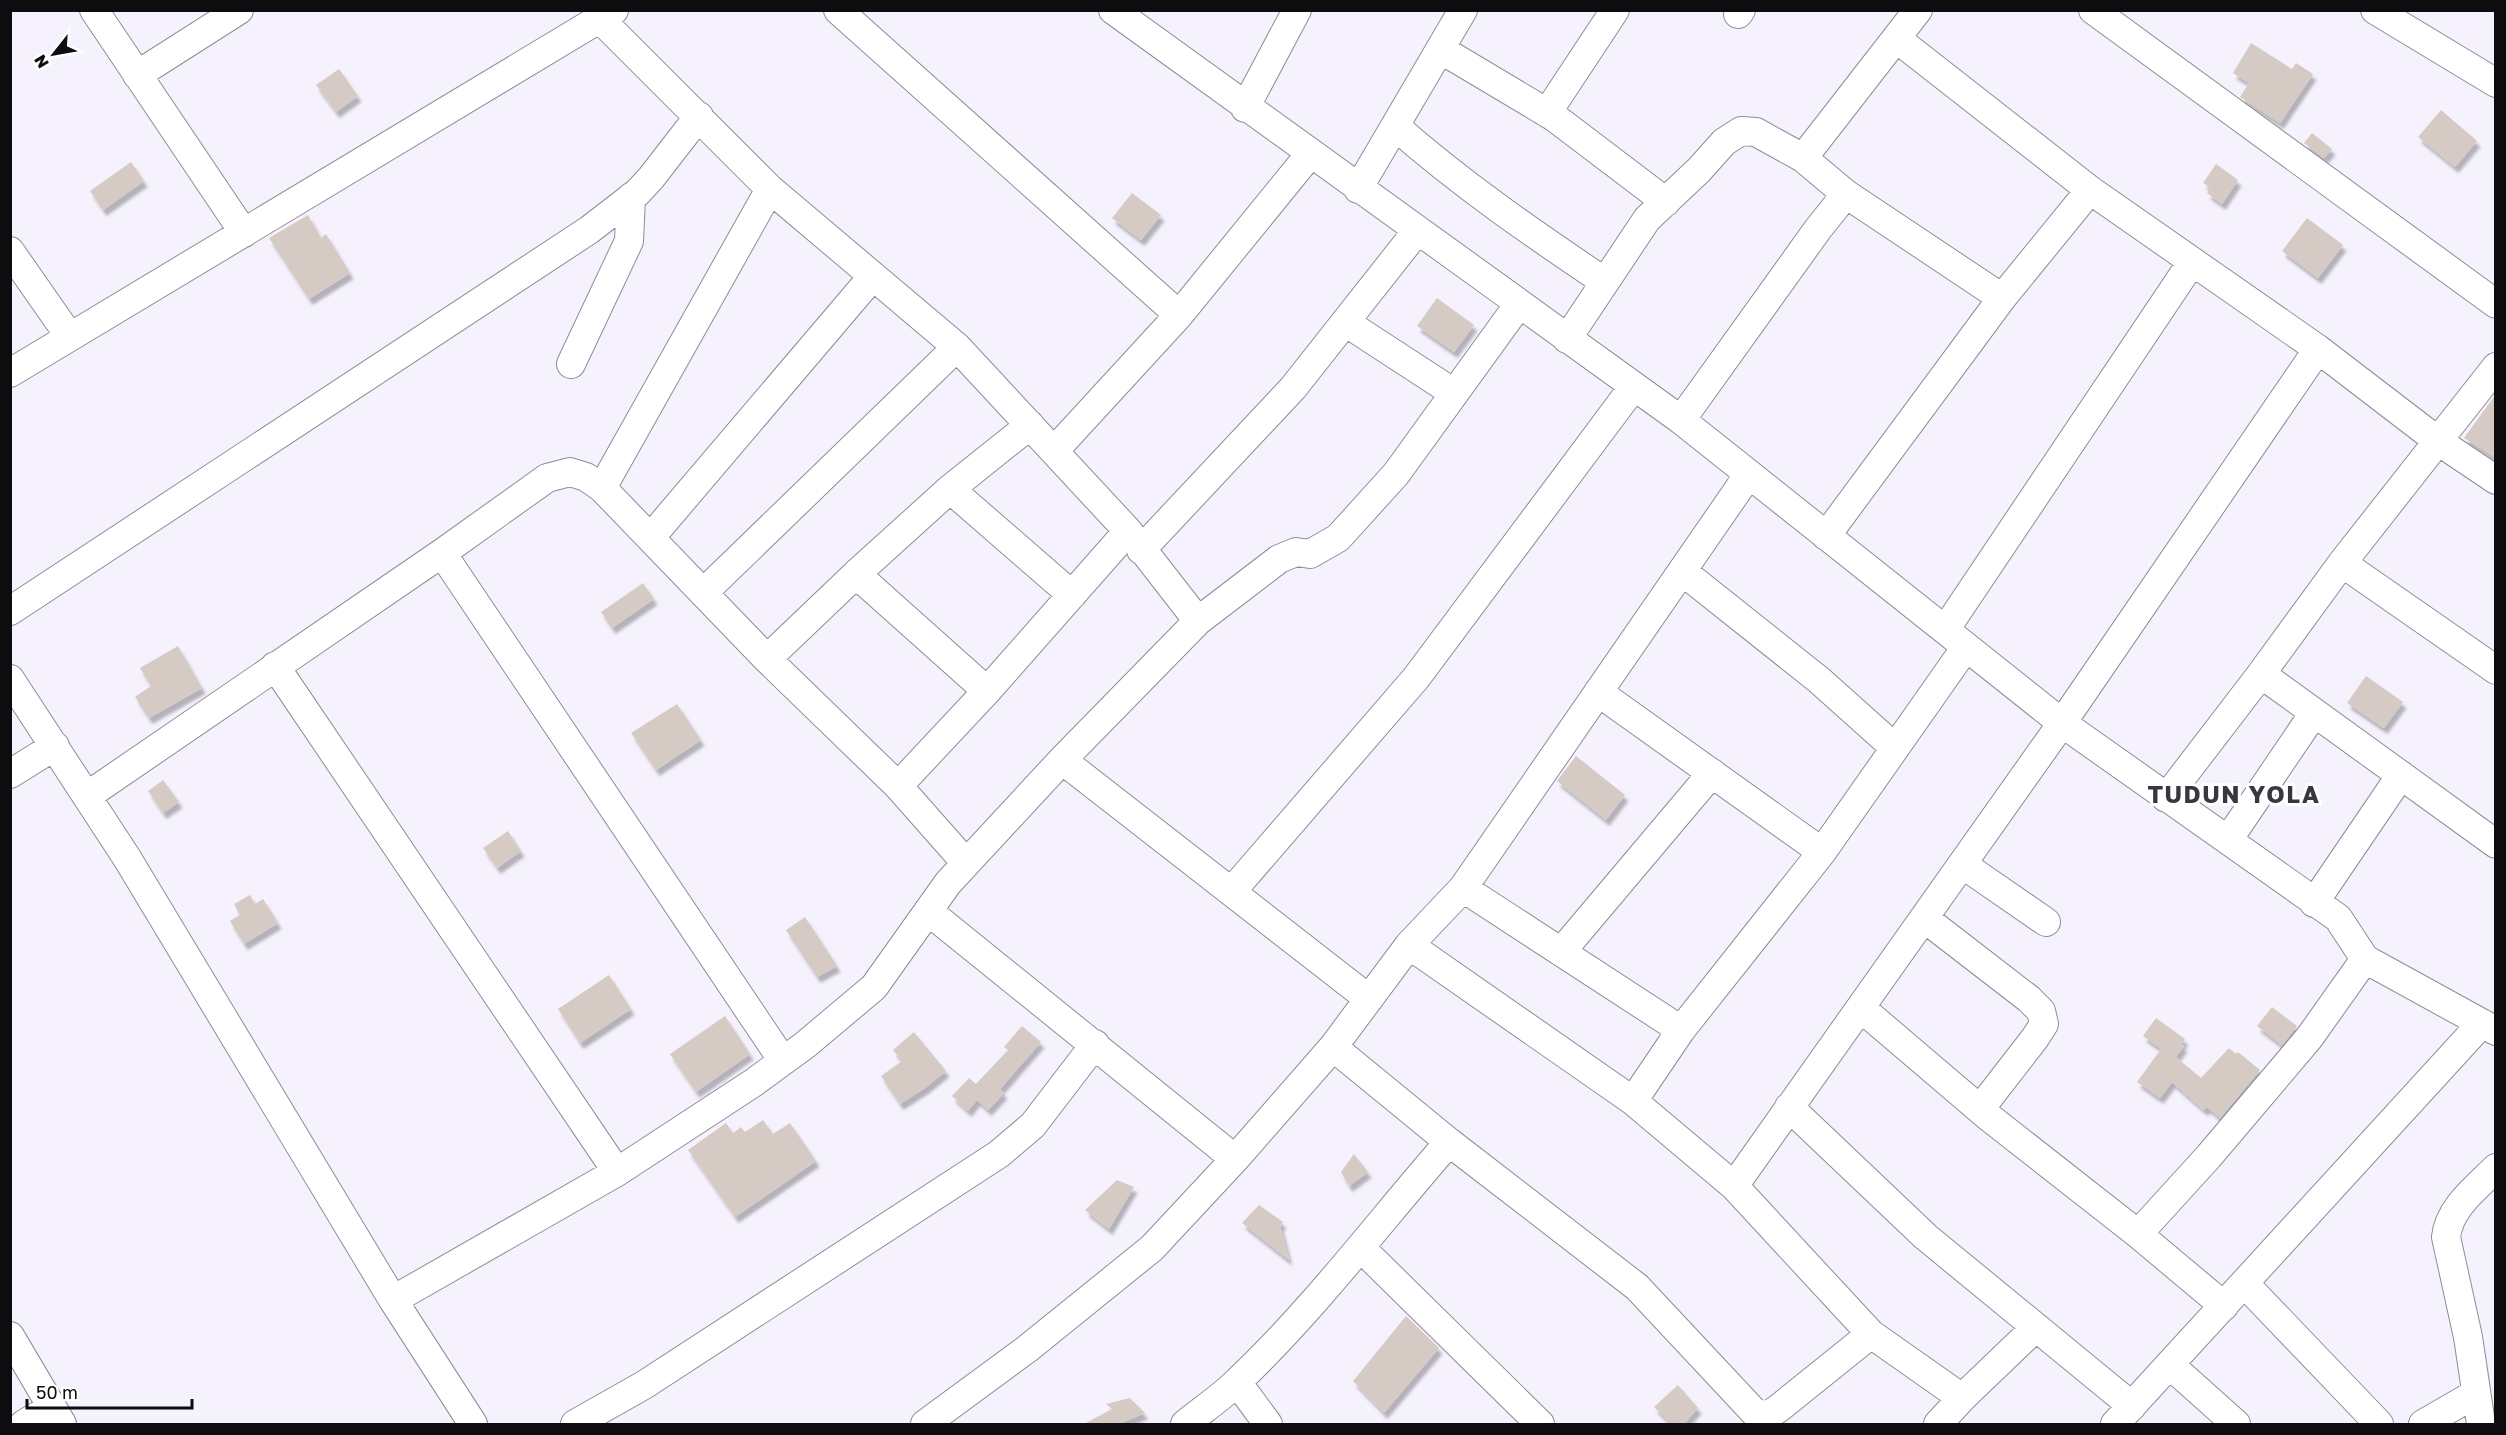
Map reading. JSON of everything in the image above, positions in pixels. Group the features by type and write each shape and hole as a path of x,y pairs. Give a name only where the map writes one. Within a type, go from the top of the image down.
{"street":[{"path":"94,10 244,233"},
{"path":"137,75 239,10"},
{"path":"838,10 1179,315"},
{"path":"1113,10 1245,108 1681,420 2062,723 2337,918 2365,959 2489,1027 2244,1283 2124,1415 2035,1328 1926,1237 1790,1107"},
{"path":"1245,108 1297,10"},
{"path":"1358,189 1463,10"},
{"path":"1547,113 1615,10"},
{"path":"1803,158 1918,10"},
{"path":"2093,10 2496,304"},
{"path":"2375,10 2496,83"},
{"path":"10,372 608,15 699,116 770,189 957,347 1135,541 1198,621"},
{"path":"1897,39 2090,190 2318,349 2438,441 2496,480"},
{"path":"1440,49 1547,113 1666,202"},
{"path":"10,611 524,275 632,197 651,178 699,116"},
{"path":"1395,126 1444,169 1488,202 1605,282"},
{"path":"1567,339 1647,219 1724,142 1741,131 1756,132 1803,158 1846,194 2002,298"},
{"path":"1054,451 1179,315 1310,154"},
{"path":"602,488 770,189"},
{"path":"1826,536 2002,298 2090,190"},
{"path":"1681,420 1818,229 1846,194"},
{"path":"572,364 628,241 632,197"},
{"path":"898,786 987,691 1072,595 1135,541 1293,388 1417,231"},
{"path":"10,251 70,337"},
{"path":"1633,1101 1681,1030 1822,852 1895,748 1956,639 2192,262"},
{"path":"651,537 873,276"},
{"path":"393,1300 617,1172 783,1060 874,987 948,883 1062,760 1198,621 1279,559 1296,552 1310,554 1338,538 1396,474 1519,304"},
{"path":"1345,321 1454,393"},
{"path":"703,593 957,347"},
{"path":"1734,1186 2062,723 2318,349"},
{"path":"2166,798 2342,563 2496,367"},
{"path":"1232,891 1416,678 1634,386"},
{"path":"767,659 950,489 1030,425"},
{"path":"87,796 442,553 547,478 570,472 586,477 602,488 767,659 898,786 966,863"},
{"path":"925,1425 1027,1348 1152,1248 1235,1159 1333,1047 1409,945 1463,888 1749,474"},
{"path":"950,489 1072,595"},
{"path":"442,553 783,1060"},
{"path":"2342,563 2496,670"},
{"path":"1682,571 1819,680 1895,748"},
{"path":"856,574 987,691"},
{"path":"275,666 617,1172"},
{"path":"2261,674 2496,844"},
{"path":"10,679 87,796 276,1103 393,1300 473,1425"},
{"path":"1598,692 1822,852"},
{"path":"2228,840 2314,712"},
{"path":"10,774 55,746"},
{"path":"1062,760 1370,999"},
{"path":"1561,952 1712,773"},
{"path":"2314,903 2401,775"},
{"path":"1962,864 2046,922"},
{"path":"1463,888 1681,1030"},
{"path":"928,911 1235,1159"},
{"path":"1924,918 2029,999 2041,1011 2044,1024 2036,1038 1980,1109"},
{"path":"1409,945 1633,1101 1734,1186 1870,1334 1962,1398"},
{"path":"2138,1234 2209,1156 2309,1038 2365,959"},
{"path":"1861,1008 1980,1109 2138,1234 2224,1306"},
{"path":"574,1425 644,1385 999,1154 1033,1125 1095,1044"},
{"path":"1333,1047 1449,1142 1637,1287 1755,1413 1769,1415 1870,1334"},
{"path":"1185,1425 1237,1382 1361,1248 1386,1214 1449,1142"},
{"path":"2481,1425 2468,1337 2446,1237 2447,1225 2459,1207 2496,1168"},
{"path":"1361,1248 1540,1425"},
{"path":"2244,1283 2379,1425"},
{"path":"1938,1425 1962,1398 2035,1328"},
{"path":"10,1336 57,1416 24,1425"},
{"path":"2170,1365 2236,1425"},
{"path":"1237,1382 1268,1425"},
{"path":"2423,1425 2475,1394"}],"building":[{"path":"2251,43 2292,69 2296,63 2313,74 2280,123 2240,97 2249,83 2233,73"},
{"path":"339,69 358,96 336,112 316,85"},
{"path":"2441,110 2477,141 2455,167 2418,137"},
{"path":"2312,133 2332,149 2324,158 2304,143"},
{"path":"131,162 144,181 103,210 90,191"},
{"path":"2216,164 2238,180 2222,204 2207,193 2211,188 2203,183"},
{"path":"1132,193 1161,215 1141,240 1112,218"},
{"path":"308,215 321,238 326,234 350,273 309,299 269,238"},
{"path":"2307,218 2343,245 2318,278 2282,251"},
{"path":"1437,298 1474,325 1454,352 1417,326"},
{"path":"2496,394 2496,458 2464,438"},
{"path":"643,583 654,599 612,628 601,612"},
{"path":"178,646 202,688 149,718 135,697 151,686 140,668"},
{"path":"2366,676 2403,702 2384,728 2347,703"},
{"path":"677,704 701,740 656,770 631,733"},
{"path":"1576,756 1625,795 1606,820 1557,781"},
{"path":"163,780 179,802 163,813 148,791"},
{"path":"508,831 521,851 497,868 483,848"},
{"path":"250,895 255,904 263,899 278,923 244,944 230,921 240,915 234,904"},
{"path":"805,917 837,966 817,977 786,930"},
{"path":"609,975 631,1009 580,1043 558,1009"},
{"path":"2272,1007 2297,1026 2282,1045 2257,1026"},
{"path":"725,1016 750,1054 696,1092 670,1054"},
{"path":"2156,1018 2185,1039 2181,1044 2184,1046 2176,1057 2201,1078 2229,1048 2236,1054 2238,1052 2260,1070 2220,1118 2207,1107 2204,1110 2172,1082 2160,1098 2137,1082 2161,1049 2143,1036"},
{"path":"1022,1026 1041,1042 1000,1089 1004,1093 988,1110 977,1100 968,1111 952,1096 969,1078 976,1084 1008,1050 1004,1047"},
{"path":"914,1032 946,1071 900,1104 881,1076 902,1061 893,1050"},
{"path":"763,1120 773,1134 790,1123 816,1161 735,1217 688,1150 726,1123 733,1133 741,1127 745,1132"},
{"path":"1354,1154 1368,1172 1349,1186 1341,1172"},
{"path":"1117,1180 1134,1187 1109,1229 1085,1210"},
{"path":"1259,1205 1283,1222 1280,1226 1289,1260 1242,1223"},
{"path":"1406,1316 1439,1348 1384,1413 1353,1381"},
{"path":"1678,1385 1698,1408 1683,1425 1672,1425 1654,1407"},
{"path":"1130,1398 1145,1413 1117,1425 1082,1425 1112,1409 1106,1404"}],"district":[{"name":"TUDUN YOLA","path":"2234,795"}]}
